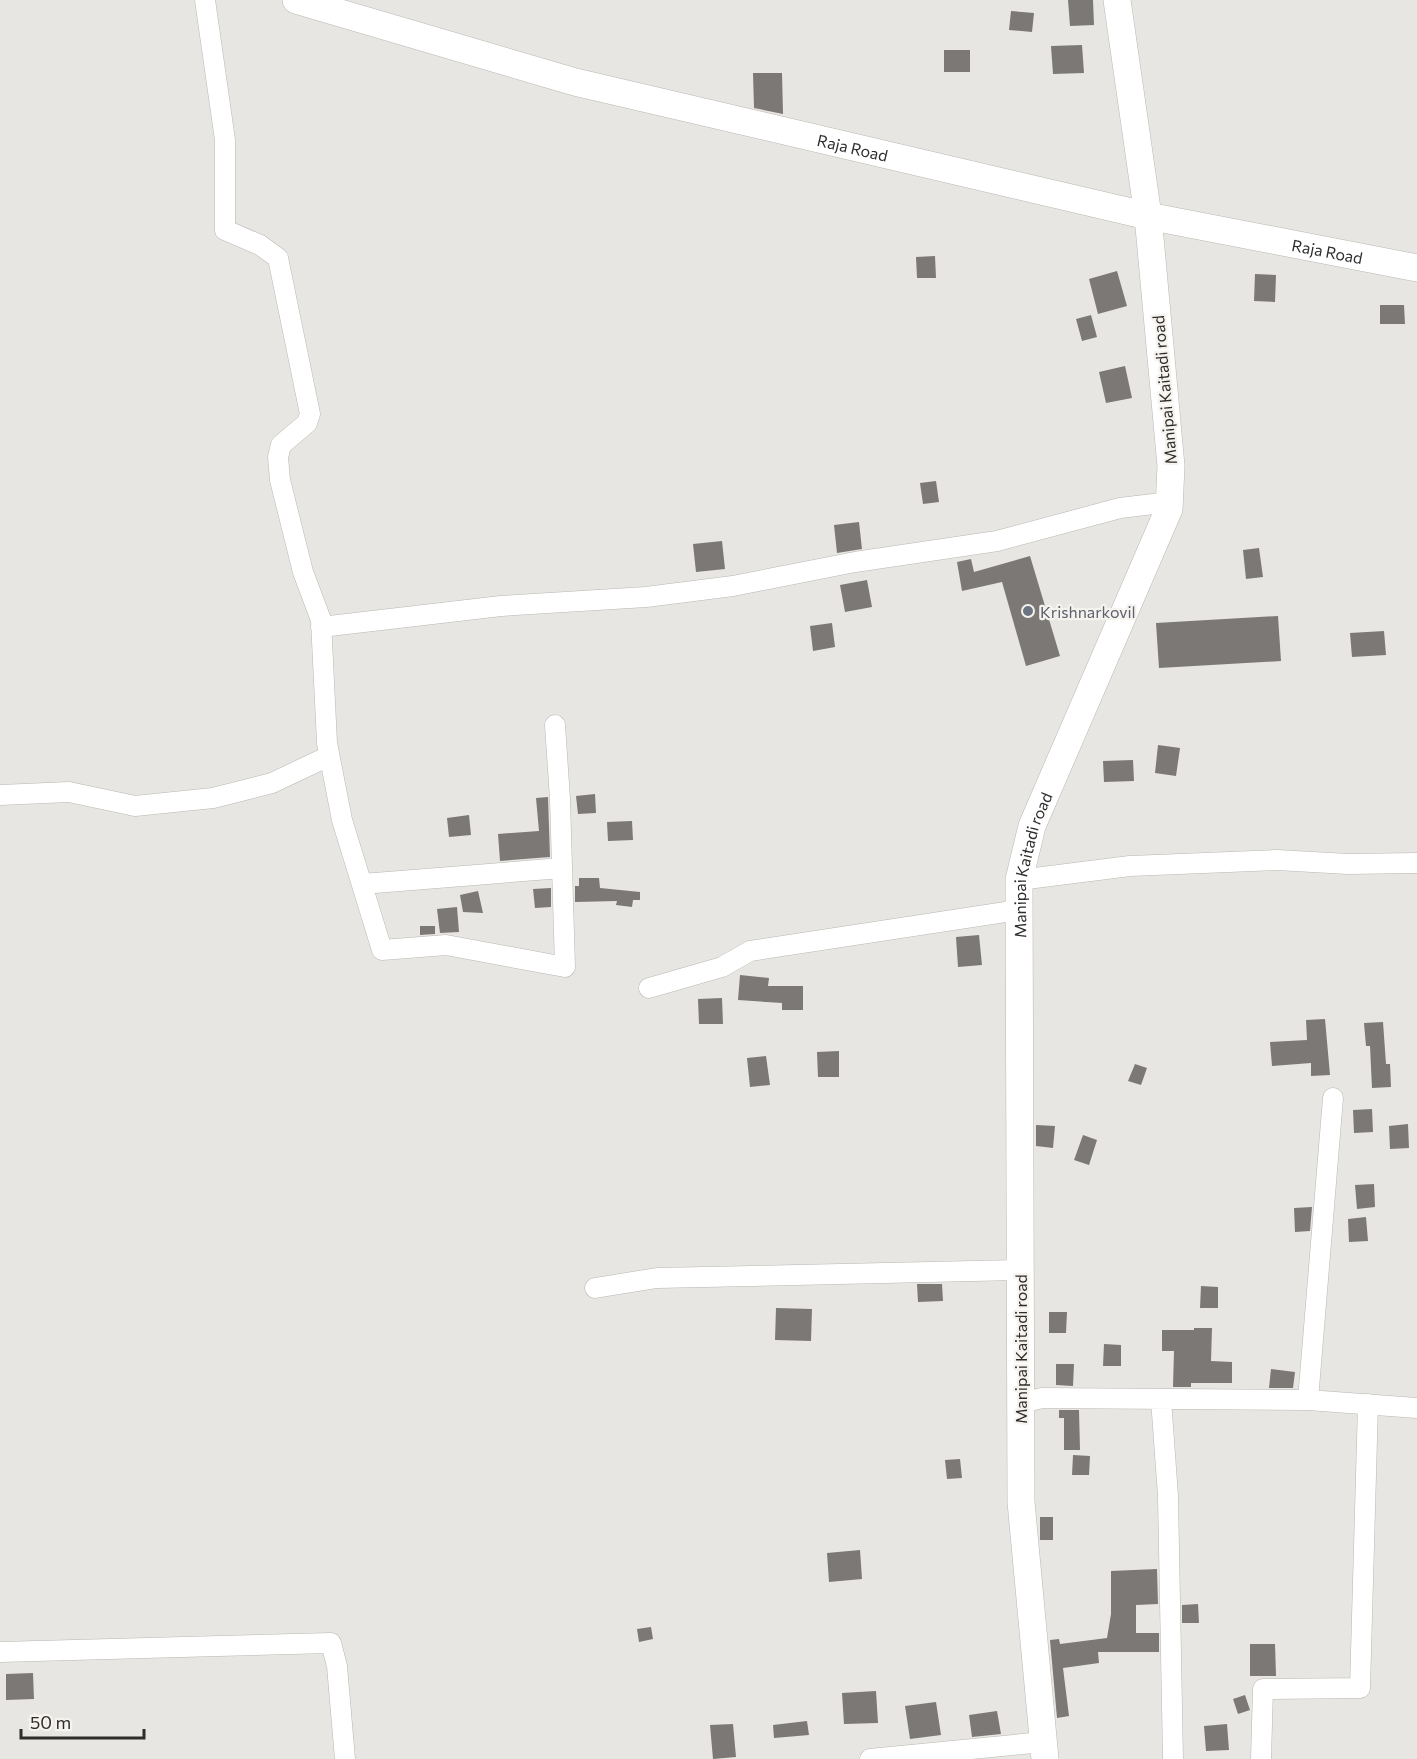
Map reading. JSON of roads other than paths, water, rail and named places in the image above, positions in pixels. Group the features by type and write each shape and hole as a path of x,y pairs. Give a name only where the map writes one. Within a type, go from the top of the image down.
{"main road":[{"name":"Raja Road","path":"296,0 575,82 1148,216 1417,268"},
{"name":"Manipai Kaitadi road","path":"1044,1751 1021,1502 1019,880 1032,826 1170,502 1171,466 1148,216 1117,0"}],"street":[{"path":"205,0 225,140 225,230 260,245 278,258 310,414 307,423 281,444 278,458 282,492 321,627 329,756 342,820 382,950 446,945 564,968 555,725"},
{"path":"321,627 501,606 646,597 733,586 855,562 998,541 1120,508 1170,502"},
{"path":"0,795 69,792 135,806 202,799 272,783 329,756"},
{"path":"1019,880 1164,864 1277,860 1348,864 1417,863"},
{"path":"362,884 562,868"},
{"path":"649,988 722,967 750,951 1019,910"},
{"path":"1308,1400 1321,1266 1333,1098"},
{"path":"595,1288 657,1278 1020,1270"},
{"path":"1020,1403 1042,1398 1308,1400 1417,1408"},
{"path":"1161,1399 1168,1496 1173,1759"},
{"path":"1262,1759 1263,1689 1360,1688 1368,1404"},
{"path":"0,1652 331,1643 337,1666 345,1759"},
{"path":"870,1759 1044,1751"}],"place":[{"name":"Krishnarkovil","path":"1028,611"}]}
